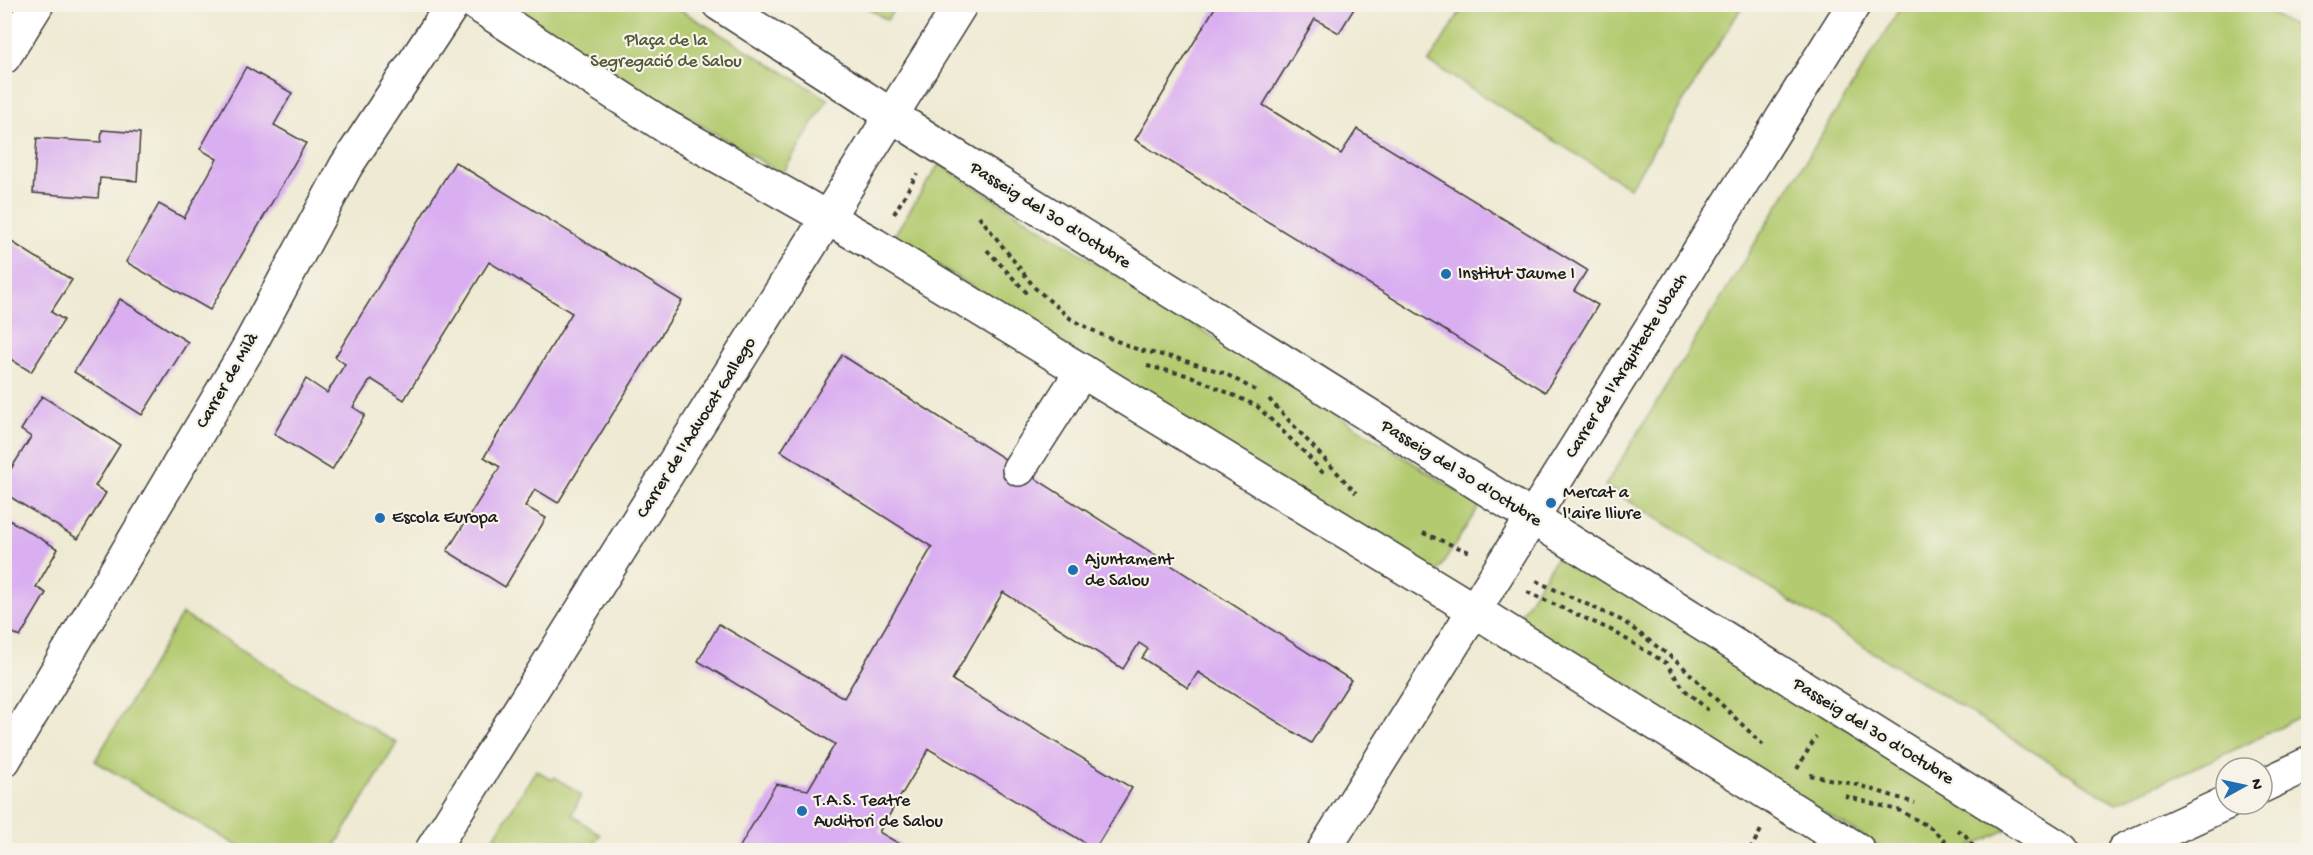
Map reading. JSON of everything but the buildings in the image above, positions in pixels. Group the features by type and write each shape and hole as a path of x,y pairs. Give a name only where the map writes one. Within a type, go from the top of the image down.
{"street":[{"path":"4,57 37,4"},
{"name":"Carrer de Milà","path":"4,760 247,350 346,166 453,4"},
{"path":"476,4 665,126 829,217 1474,610 1858,850"},
{"path":"719,4 891,116"},
{"name":"Carrer de l'Advocat Gallego","path":"432,850 961,4"},
{"name":"Carrer de l'Arquitecte Ubach","path":"1324,850 1854,4"},
{"name":"Passeig del 30 d'Octubre","path":"891,116 2062,850"},
{"path":"1019,469 1082,371"},
{"path":"2274,780 2308,764"},
{"path":"2124,850 2214,808"}],"path":[{"path":"890,220 920,171"},
{"path":"974,209 1035,288 1071,319 1139,350 1176,358 1224,373 1260,393"},
{"path":"1268,398 1356,494"},
{"path":"1421,533 1502,566 1623,621 1679,663 1761,743 1770,749"},
{"path":"1793,775 1822,728"},
{"path":"1788,762 1803,773 1858,785 1923,806"},
{"path":"1949,824 1966,836 1976,850"}],"green space":[{"path":"897,4 887,20 862,5"},
{"path":"1465,4 1743,5 1630,188 1429,62"},
{"name":"Plaça de la Segregació de Salou","path":"503,5 672,5 828,99 782,174"},
{"path":"1902,5 2259,5 2308,36 2308,712 2247,744 2220,756 2214,756 2214,759 2116,803 1605,486"},
{"path":"939,164 1480,505 1434,578 893,237"},
{"path":"1561,550 2008,829 1964,850 1885,850 1515,623"},
{"path":"182,614 397,743 333,850 244,850 95,761"},
{"path":"536,770 552,780 555,777 581,795 572,815 600,835 589,850 486,850"}],"place":[{"name":"Institut Jaume I","path":"1446,274"},
{"name":"Mercat a l'aire lliure","path":"1551,503"},
{"name":"Escola Europa","path":"380,518"},
{"name":"Ajuntament de Salou","path":"1073,570"},
{"name":"T.A.S. Teatre Auditori de Salou","path":"802,811"}]}
